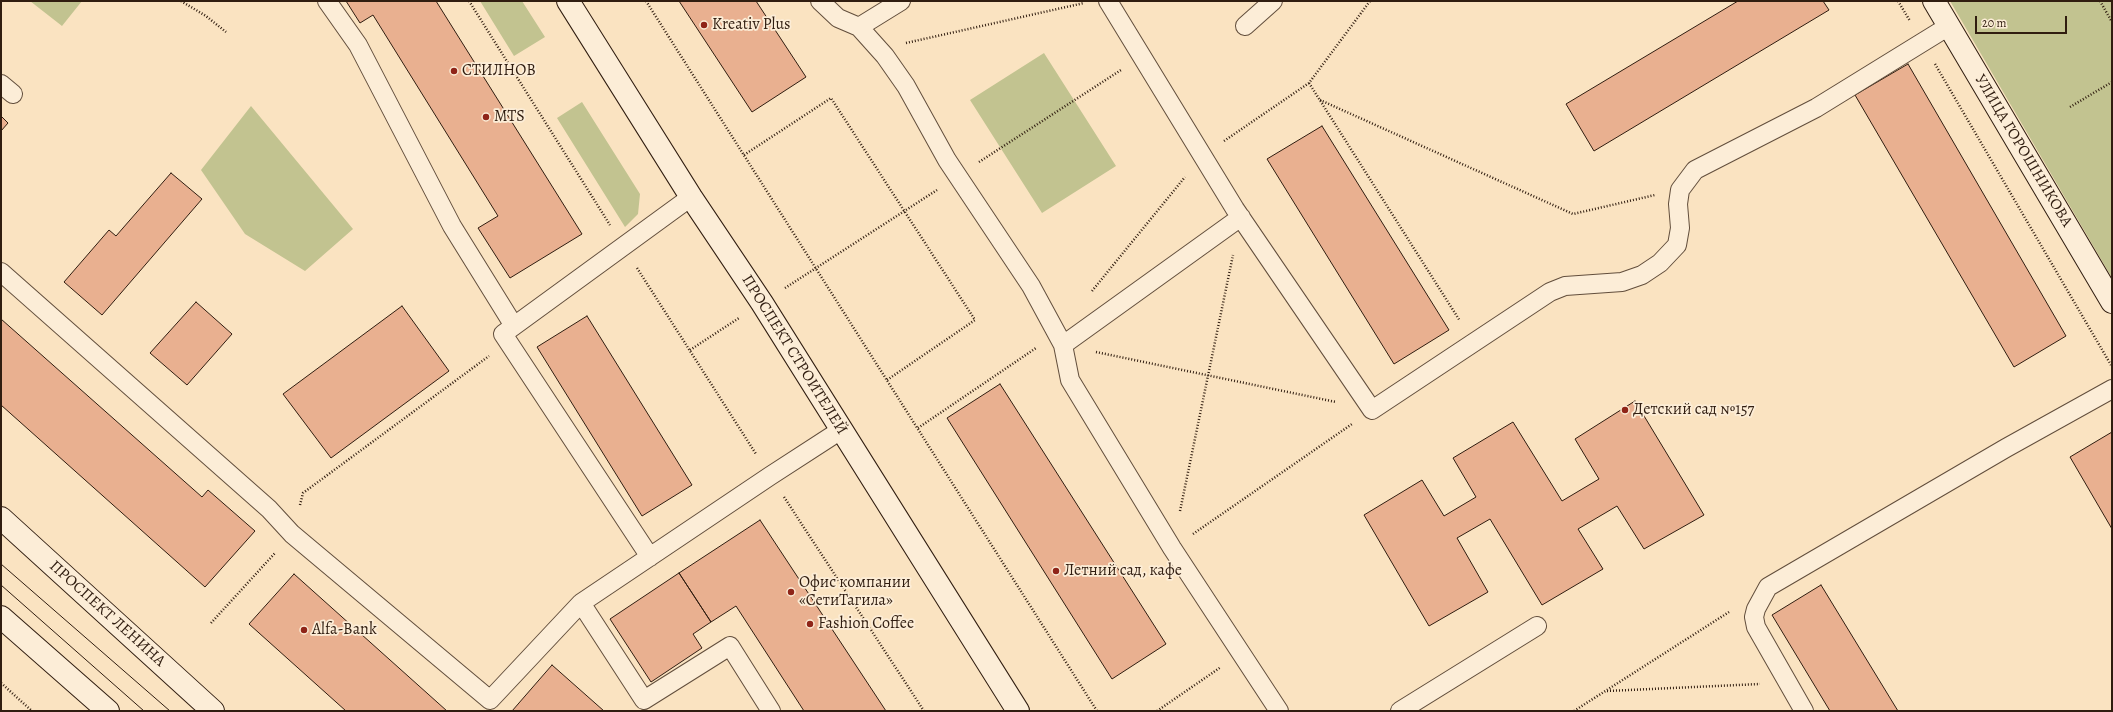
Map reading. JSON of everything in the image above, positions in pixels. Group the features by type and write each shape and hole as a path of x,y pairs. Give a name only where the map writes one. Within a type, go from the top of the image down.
{"street":[{"name":"ПРОСПЕКТ СТРОИТЕЛЕЙ","path":"568,1 691,196 762,303 1018,711"},
{"name":"УЛИЦА ГОРОШНИКОВА","path":"1934,1 2112,302"},
{"name":"ПРОСПЕКТ ЛЕНИНА","path":"1,518 212,711"},
{"path":"1,617 108,711"}],"lane":[{"path":"327,1 358,45 452,226 511,334 650,557"},
{"path":"820,1 838,18 859,27 879,49 906,86 958,176 1031,286 1062,345 1070,380 1172,548 1279,711"},
{"path":"859,27 901,1"},
{"path":"1245,26 1273,1"},
{"path":"1112,2 1142,56 1202,156 1241,217 1372,410 1550,292 1565,286 1622,282 1642,275 1660,264 1677,245 1680,228 1678,204 1680,190 1695,170 1816,108 1923,44 1949,26"},
{"path":"511,334 691,196"},
{"path":"1062,345 1241,217"},
{"path":"1,272 269,509 292,534 490,700 581,603 841,430"},
{"path":"1804,711 1756,627 1754,617 1756,609 1768,587 2006,448 2112,389"},
{"path":"581,603 640,706 730,646 771,711"},
{"path":"1400,711 1536,626"}],"path":[{"path":"181,1 206,16 226,32"},
{"path":"469,1 770,476 924,711"},
{"path":"646,1 1097,711"},
{"path":"1087,297 1202,156 1309,83 1370,1"},
{"path":"1898,1 2112,366"},
{"path":"2100,1 2112,22"},
{"path":"879,49 1085,3"},
{"path":"816,268 1142,56"},
{"path":"2070,106 2112,82"},
{"path":"1309,83 1473,342"},
{"path":"744,155 831,98 975,320 887,380"},
{"path":"1320,100 1573,214 1680,190"},
{"path":"1172,548 1241,217"},
{"path":"211,623 292,534 303,493 511,334"},
{"path":"1062,345 1372,410"},
{"path":"918,429 1037,347"},
{"path":"1172,548 1372,410"},
{"path":"1574,711 1768,587"},
{"path":"1157,711 1241,653"},
{"path":"1606,691 1788,683"},
{"path":"1,684 32,711"}],"green space":[{"path":"30,1 82,1 62,26"},
{"path":"480,1 522,1 545,37 514,56"},
{"path":"1950,1 2112,1 2112,278"},
{"path":"1044,53 1116,166 1042,213 970,100"},
{"path":"582,102 640,194 638,214 625,227 557,118"},
{"path":"251,106 353,229 305,271 245,234 201,170"}],"building":[{"path":"346,1 436,1 582,234 510,278 478,228 498,216 373,15 360,23"},
{"path":"679,1 756,1 806,77 752,112"},
{"path":"1738,1 1823,1 1829,10 1594,151 1566,104"},
{"path":"1908,64 2066,336 2014,367 1855,95"},
{"path":"1,116 8,123 1,131"},
{"path":"1322,126 1449,330 1394,364 1267,159"},
{"path":"171,173 202,199 102,315 64,282 109,230 116,236"},
{"path":"196,302 232,334 187,385 150,353"},
{"path":"402,306 449,371 331,458 283,394"},
{"path":"587,316 692,485 642,516 537,347"},
{"path":"1,319 202,497 208,490 255,531 205,587 1,405"},
{"path":"1000,384 1166,644 1112,679 947,418"},
{"path":"1635,401 1704,515 1644,549 1617,506 1578,529 1603,569 1542,605 1490,519 1457,538 1488,592 1429,626 1364,515 1422,480 1444,516 1476,497 1453,458 1513,422 1562,501 1599,479 1575,439"},
{"path":"2112,432 2112,529 2070,457"},
{"path":"760,520 886,711 804,711 736,606 711,622 679,573"},
{"path":"679,573 711,622 693,634 702,648 651,682 610,619"},
{"path":"294,574 447,711 346,711 249,624"},
{"path":"1821,585 1898,711 1830,711 1772,615"},
{"path":"552,665 604,711 512,711"}],"tram line":[{"path":"1,564 170,711"},
{"path":"1,585 144,711"}],"place":[{"name":"Kreativ Plus","path":"704,25"},
{"name":"СТИЛНОВ","path":"454,71"},
{"name":"MTS","path":"486,117"},
{"name":"Детский сад №157","path":"1625,410"},
{"name":"Летний сад, кафе","path":"1056,571"},
{"name":"Офис компании «СетиТагила»","path":"791,592"},
{"name":"Fashion Coffee","path":"810,624"},
{"name":"Alfa-Bank","path":"304,630"}]}
